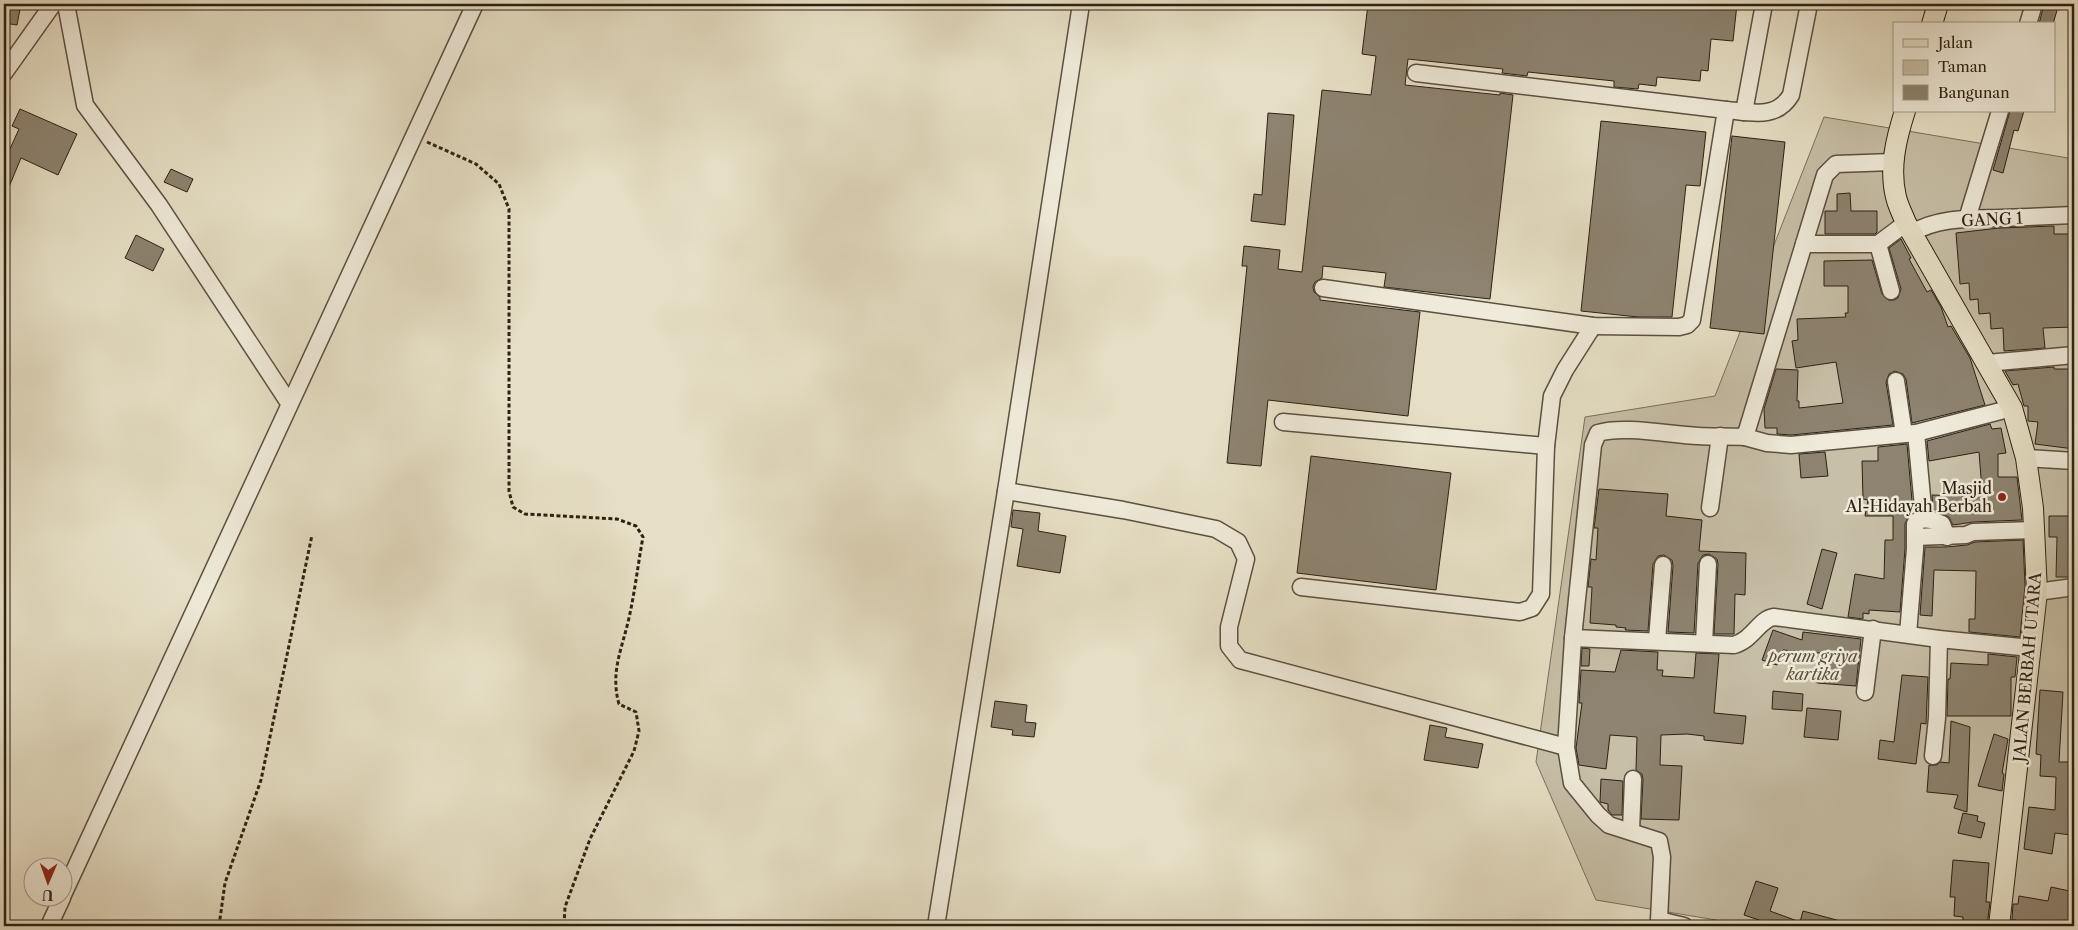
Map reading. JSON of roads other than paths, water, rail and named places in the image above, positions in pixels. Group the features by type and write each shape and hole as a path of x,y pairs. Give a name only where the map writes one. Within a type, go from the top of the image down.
{"main road":[{"path":"1933,22 1938,4"},
{"name":"JALAN BERBAH UTARA","path":"1905,112 1898,132 1893,162 1896,198 1909,228 2012,408 2026,458 2035,530 2037,592 1999,926"}],"street":[{"path":"4,73 53,4"},
{"path":"66,4 85,104 160,205 289,403"},
{"path":"72,875 475,4"},
{"path":"936,926 1006,491 1081,4"},
{"path":"1744,112 1764,4"},
{"path":"1416,73 1761,113 1786,105 1791,95 1809,4"},
{"path":"2029,22 2034,4"},
{"path":"1323,288 1592,326 1679,327 1687,325 1692,320 1726,110"},
{"path":"1967,219 2000,112"},
{"path":"1745,436 1825,175 1836,164 1893,162"},
{"name":"GANG 1","path":"1878,244 1909,228 1922,227 1937,222 2074,215"},
{"path":"1804,244 1878,244 1891,291"},
{"path":"1301,587 1520,612 1532,608 1541,594 1546,446 1552,396 1565,370 1592,326"},
{"path":"1987,363 2074,355"},
{"path":"1896,381 1910,434 1924,518"},
{"path":"1684,926 1658,923 1661,845 1654,838 1609,825 1598,815 1572,783 1566,747 1573,638 1593,445 1598,433 1624,431 1699,436 1745,436 1767,443 1791,445 1910,434 2012,408"},
{"path":"1283,422 1546,446"},
{"path":"1710,508 1720,436"},
{"path":"2026,458 2074,461"},
{"path":"1006,491 1123,510 1216,530 1238,542 1246,559 1228,627 1229,646 1240,660 1566,747"},
{"path":"1908,634 1916,520 1924,518 1942,524 1947,537"},
{"path":"1915,537 1947,537 1966,535 1973,532 2035,530"},
{"path":"1704,643 1708,564"},
{"path":"1657,640 1663,565"},
{"path":"2037,592 2074,587"},
{"path":"1573,638 1657,640 1734,646 1744,642 1763,622 1774,617 2031,648"},
{"path":"1864,692 1873,629"},
{"path":"1932,756 1937,718 1939,638"},
{"path":"1631,831 1633,779"},
{"path":"49,926 57,908"}],"place":[{"name":"Masjid Al-Hidayah Berbah","path":"2002,497"}],"park label":[{"name":"perum griya kartika","path":"1813,665"}]}
